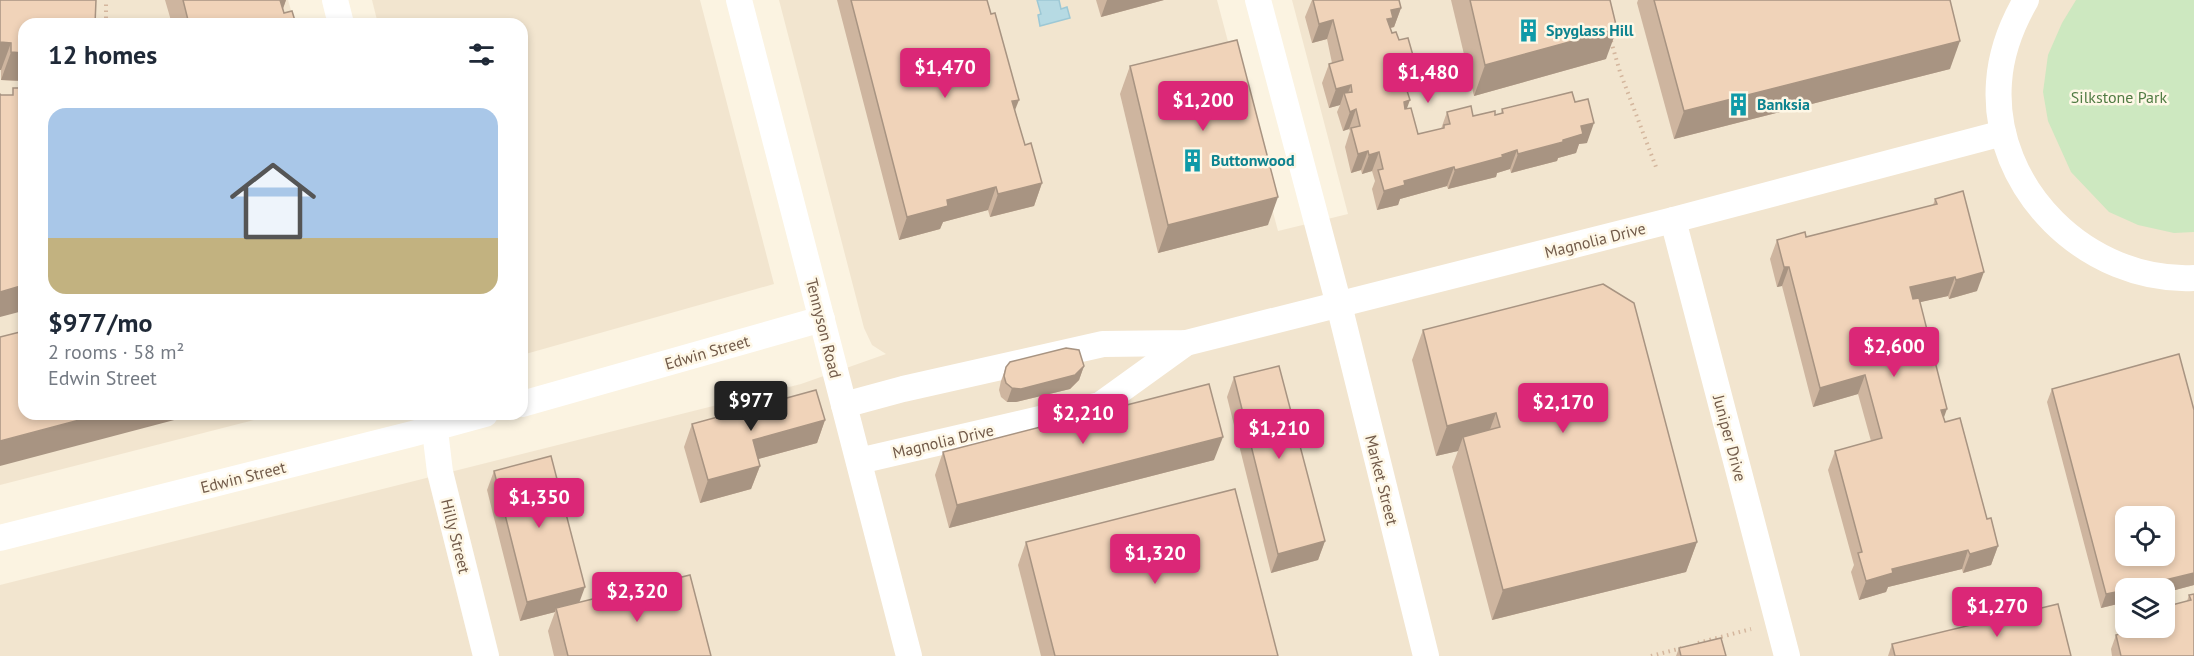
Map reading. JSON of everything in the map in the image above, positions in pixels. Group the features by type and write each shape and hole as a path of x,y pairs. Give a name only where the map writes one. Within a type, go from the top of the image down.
{"street":[{"path":"335,0 340,18"},
{"name":"Tennyson Road","path":"739,0 909,656"},
{"name":"Market Street","path":"1258,0 1339,305 1426,656"},
{"path":"2026,0 2012,24 2003,53 1999,83 1999,109 2010,156 2031,196 2053,223 2082,247 2117,266 2145,275 2180,279 2194,278"},
{"name":"Magnolia Drive","path":"844,405 903,389 1103,344 1186,343 1673,220 2003,133"},
{"name":"Juniper Drive","path":"1673,220 1787,656"},
{"name":"Edwin Street","path":"528,402 822,319"},
{"name":"Magnolia Drive","path":"859,461 1100,405 1186,343"},
{"name":"Edwin Street","path":"0,538 434,421"},
{"name":"Hilly Street","path":"434,421 440,472 486,656"}],"path":[{"path":"106,0 106,18"},
{"path":"1609,32 1620,72 1656,167"},
{"path":"1697,644 1778,621"},
{"path":"1651,656 1686,647"}],"shaded area":[{"path":"0,0 288,0 293,18 18,18 18,420 255,420 0,485"},
{"path":"372,0 700,0 774,284 528,353 528,18 376,18"},
{"path":"779,0 1217,0 1278,231 1348,214 1292,0 2194,0 2194,656 0,656 0,585 801,384 886,354 872,345 864,328"}],"green space":[{"name":"Silkstone Park","path":"2076,0 2194,0 2194,232 2174,233 2138,225 2109,212 2071,172 2048,121 2043,92 2048,55 2062,23"}],"water":[{"path":"1037,0 1059,0 1061,9 1067,7 1070,18 1040,26 1038,15 1041,14"}],"building":[{"path":"0,0 96,0 95,18 18,18 18,53 11,52 11,43 0,42"},
{"path":"183,0 280,0 284,13 292,11 294,18 188,18"},
{"path":"851,0 987,0 991,14 995,13 1019,100 1012,101 1025,145 1031,143 1042,183 998,194 996,187 947,200 948,206 907,217"},
{"path":"1313,0 1399,0 1401,8 1391,10 1393,18 1387,19 1392,33 1396,32 1399,40 1408,38 1414,59 1404,61 1407,71 1401,72 1410,100 1404,102 1405,109 1411,108 1418,134 1444,128 1444,125 1450,124 1447,112 1471,106 1473,116 1495,111 1495,115 1503,113 1502,109 1572,92 1575,102 1588,99 1594,123 1581,126 1583,134 1563,140 1563,142 1518,154 1517,150 1502,155 1503,157 1455,170 1454,167 1404,181 1405,185 1384,191 1378,170 1383,169 1379,152 1369,155 1368,151 1358,154 1351,128 1360,126 1356,109 1350,112 1344,93 1352,92 1351,85 1336,89 1329,64 1343,60 1333,20 1319,24"},
{"path":"1470,0 1610,0 1617,29 1485,65"},
{"name":"Banksia","path":"1654,0 1950,0 1960,41 1684,111"},
{"name":"Buttonwood","path":"1237,40 1278,197 1168,225 1130,66"},
{"path":"13,88 18,88 18,287 0,292 0,94 13,95"},
{"path":"1963,191 1984,272 1956,280 1955,277 1910,287 1913,299 1919,298 1947,409 1941,410 1945,422 1960,418 1987,519 1991,518 1998,546 1970,554 1968,550 1892,569 1893,573 1866,581 1858,553 1862,552 1835,451 1882,438 1865,375 1820,388 1789,267 1784,267 1777,240 1805,232 1806,237 1937,204 1935,199"},
{"path":"1603,284 1634,303 1697,542 1503,590 1463,437 1500,427 1496,413 1447,426 1423,330"},
{"path":"18,332 18,420 79,420 0,441 0,337"},
{"path":"1066,348 1079,350 1084,366 1075,375 1021,389 1012,388 1006,383 1004,376 1010,362"},
{"path":"2179,354 2194,410 2194,573 2173,578 2115,578 2115,592 2106,594 2052,389"},
{"path":"1279,366 1325,541 1278,554 1234,377"},
{"path":"1209,384 1223,437 957,505 943,452"},
{"path":"816,390 825,420 753,440 760,466 708,480 692,424"},
{"path":"551,456 585,587 527,602 494,471"},
{"path":"1235,489 1278,656 1055,656 1026,542"},
{"path":"690,575 711,656 568,656 556,608"},
{"path":"2194,594 2194,656 2121,656 2117,638 2175,638 2175,604 2191,600 2189,595"},
{"path":"2058,604 2071,656 1895,656 1892,644"},
{"path":"1721,638 1726,656 1681,656 1679,648"}],"place":[{"name":"Spyglass Hill","path":"1528,30"},
{"name":"Banksia","path":"1739,104"},
{"name":"Buttonwood","path":"1193,160"}]}
